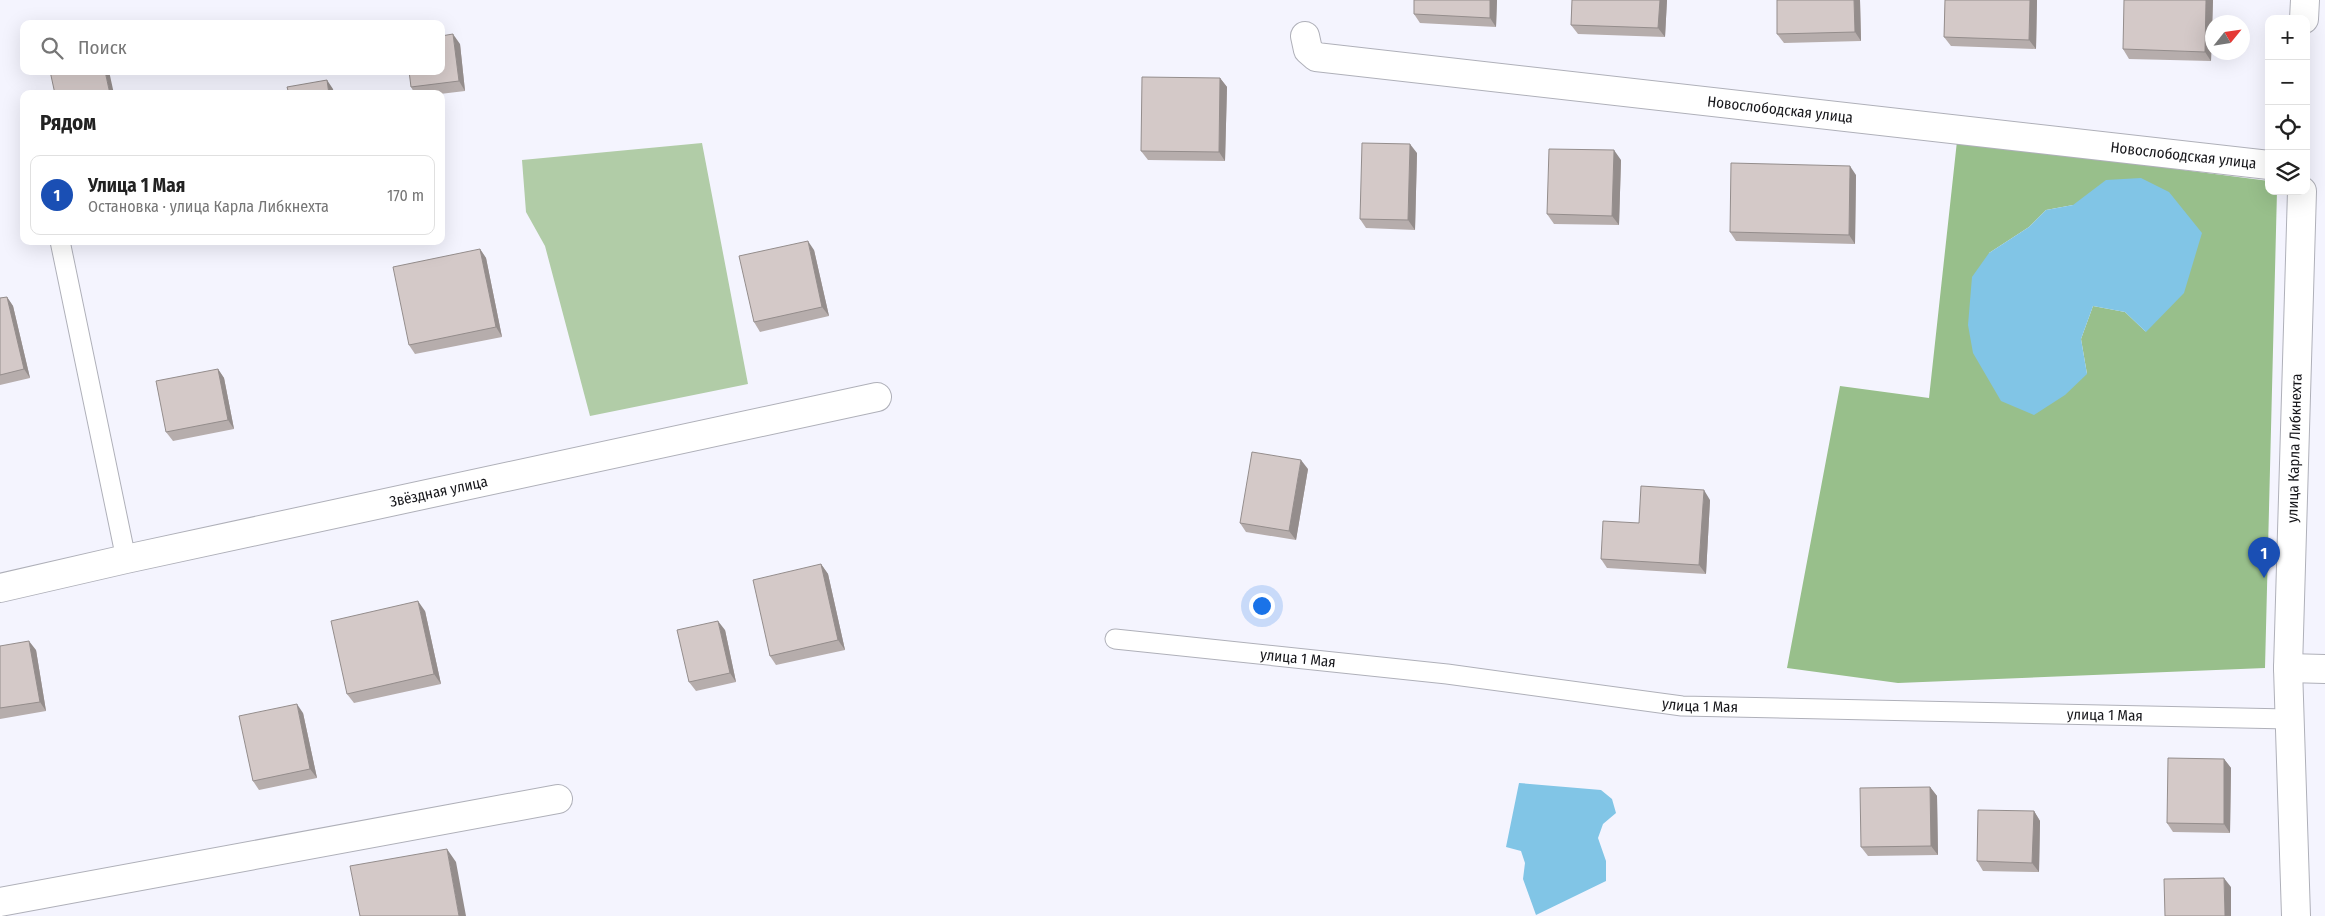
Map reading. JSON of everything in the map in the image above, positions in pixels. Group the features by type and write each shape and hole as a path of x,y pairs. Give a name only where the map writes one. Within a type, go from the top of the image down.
{"street":[{"path":"2304,15 2305,0"},
{"name":"Новослободская улица","path":"1305,36 1308,50 1316,57 2265,165"},
{"name":"улица Карла Либкнехта","path":"2296,916 2288,719 2288,668 2302,195"},
{"name":"Звёздная улица","path":"0,588 126,559 877,397"},
{"path":"2288,668 2325,669"},
{"path":"0,902 558,800"}],"lane":[{"path":"61,245 126,559"},
{"name":"улица 1 Мая","path":"1115,639 1447,674 1682,706 2288,719"}],"green space":[{"path":"1957,141 2265,180 2265,195 2277,195 2265,668 1898,683 1787,668 1840,386 1929,398","holes":["2073,205 2146,332 2125,312 2093,306 2081,339 2087,374 1989,253 2029,227 2046,210"]},
{"path":"702,143 748,384 590,416 545,246 526,212 522,160"}],"water":[{"path":"2141,178 2169,192 2202,233 2184,293 2146,332 2125,312 2093,306 2081,339 2087,374 2065,395 2034,415 2001,401 1973,353 1968,325 1972,277 1989,253 2029,227 2046,210 2073,205 2106,180"},
{"path":"1519,783 1601,790 1612,799 1616,813 1603,824 1598,838 1606,861 1606,881 1536,915 1523,879 1525,863 1521,851 1506,847"}],"building":[{"path":"1414,0 1490,0 1490,18 1414,14"},
{"path":"1572,0 1660,0 1658,28 1571,25"},
{"path":"1777,0 1854,0 1855,32 1777,34"},
{"path":"1945,0 2030,0 2029,40 1944,37"},
{"path":"2124,0 2206,0 2205,52 2123,49"},
{"path":"453,34 459,81 411,87 410,75 445,75 445,35"},
{"path":"51,75 106,75 109,90 54,90"},
{"path":"1142,77 1220,78 1219,152 1141,151"},
{"path":"327,80 328,90 288,90 287,87"},
{"path":"1362,143 1410,144 1408,220 1360,219"},
{"path":"1549,149 1614,150 1612,216 1547,214"},
{"path":"1731,163 1850,166 1849,235 1730,232"},
{"path":"808,241 822,307 754,322 739,256"},
{"path":"480,249 496,327 409,345 393,267"},
{"path":"7,297 24,369 0,375 0,298"},
{"path":"218,369 228,420 166,432 156,381"},
{"path":"1252,452 1301,460 1289,531 1240,523"},
{"path":"1641,486 1704,490 1699,565 1601,559 1603,521 1639,523"},
{"path":"821,564 838,640 770,656 753,580"},
{"path":"418,601 434,674 347,694 331,621"},
{"path":"718,621 730,673 689,682 677,630"},
{"path":"29,641 40,702 0,708 0,646"},
{"path":"297,704 310,769 253,781 239,716"},
{"path":"2168,758 2224,759 2224,824 2167,823"},
{"path":"1930,787 1931,846 1861,847 1860,788"},
{"path":"1978,810 2034,811 2032,863 1977,861"},
{"path":"447,849 459,916 360,916 350,866"},
{"path":"2224,878 2225,916 2165,916 2164,879"}],"place":[{"name":"Улица 1 Мая","path":"2264,578"}]}
